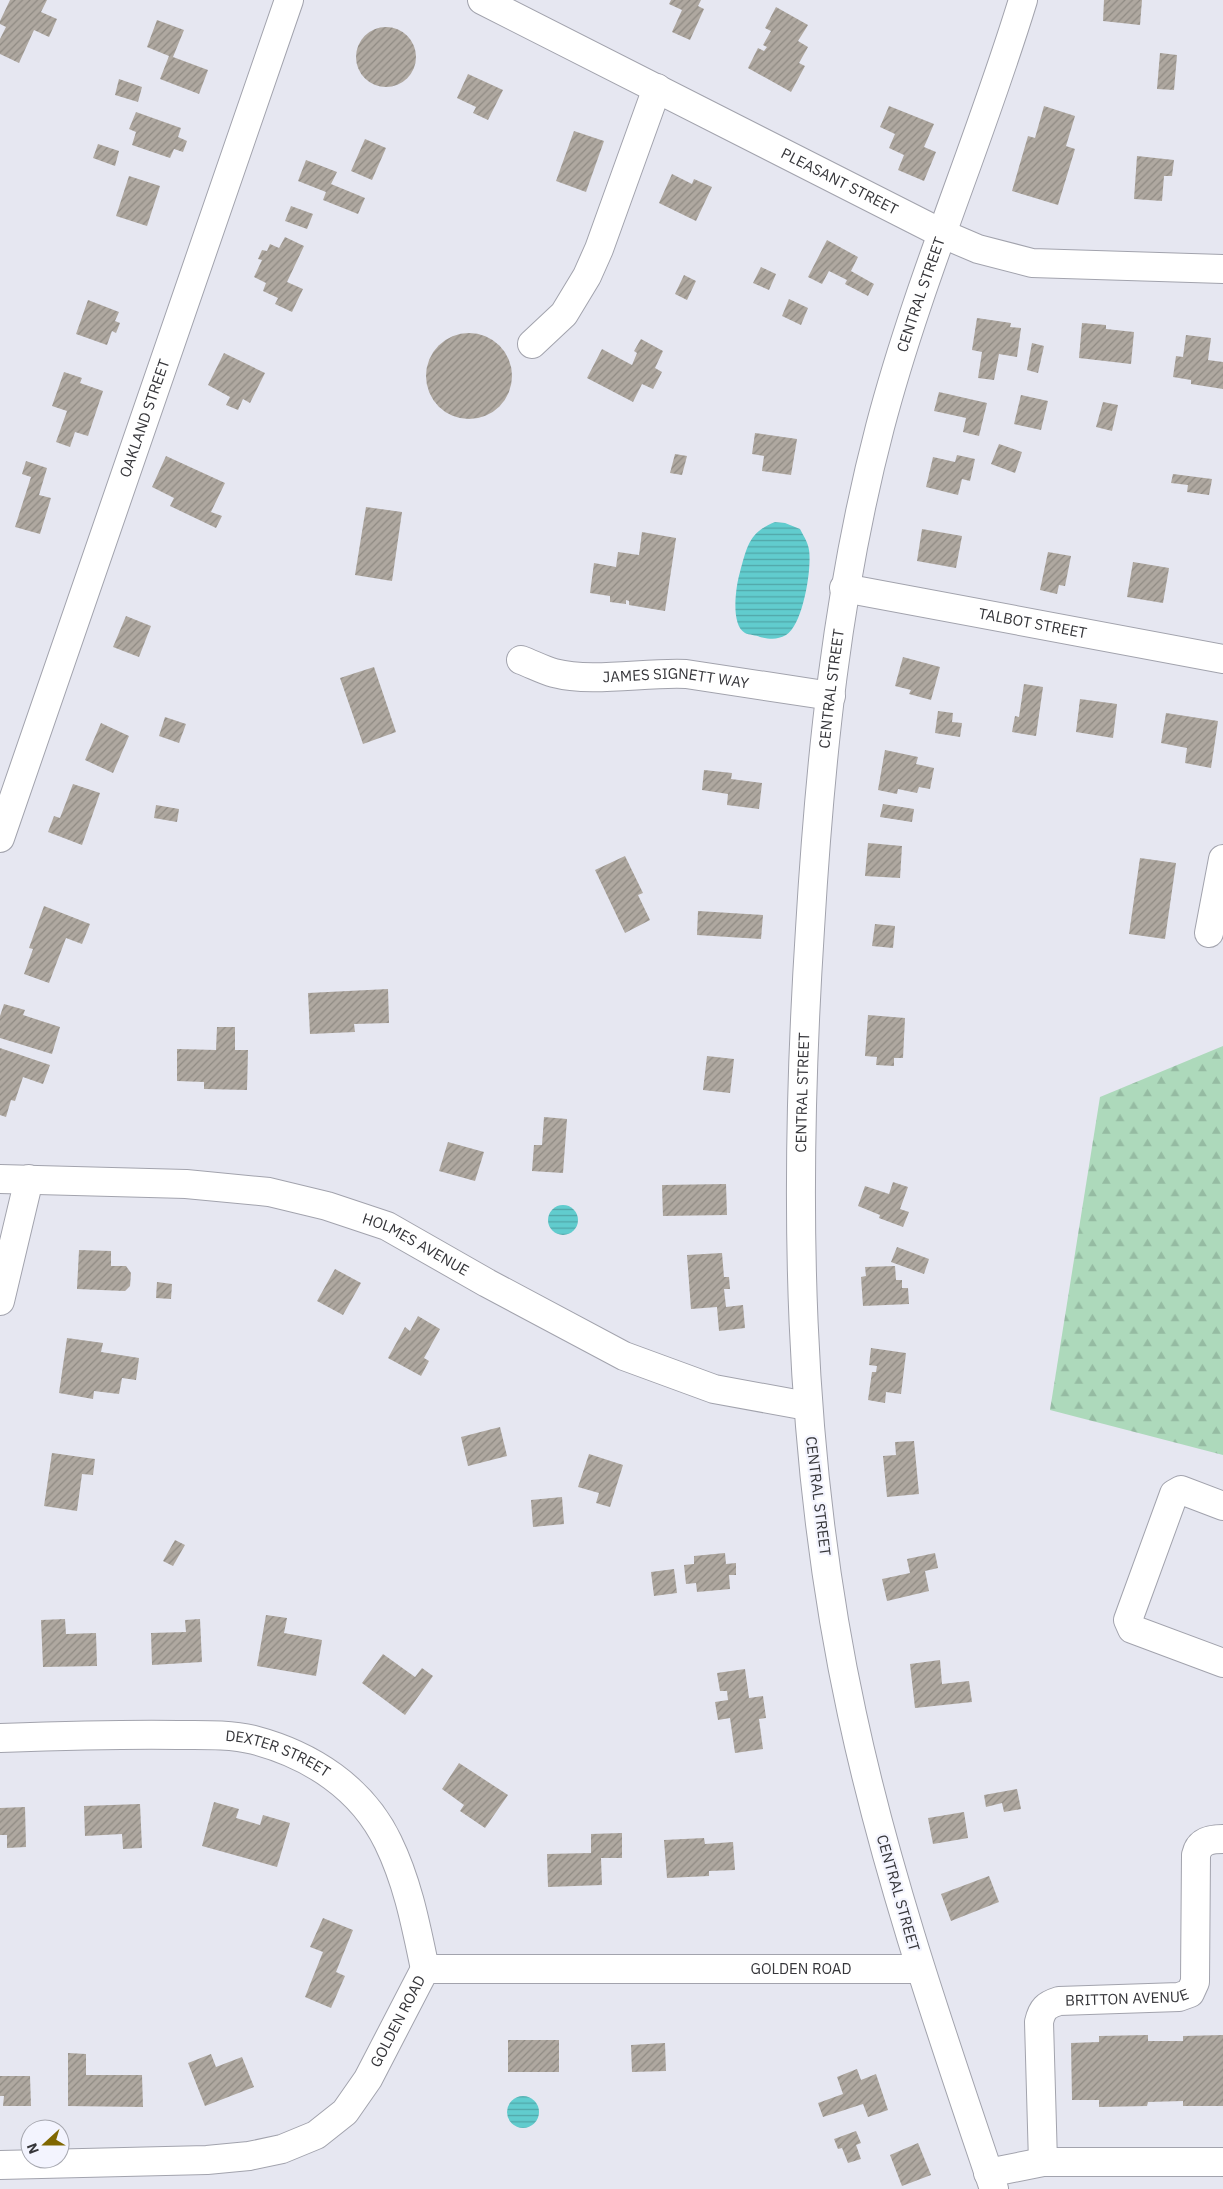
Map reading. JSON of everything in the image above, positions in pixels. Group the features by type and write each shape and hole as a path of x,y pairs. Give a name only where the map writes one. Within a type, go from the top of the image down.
{"street":[{"name":"OAKLAND STREET","path":"0,838 289,0"},
{"name":"PLEASANT STREET","path":"482,0 943,234 978,249 1032,263 1223,269"},
{"name":"CENTRAL STREET","path":"991,2181 919,1969 882,1839 852,1714 825,1560 813,1475 807,1406 802,1289 800,1142 807,972 819,791 844,588 880,427 918,299 943,234 1023,0"},
{"path":"532,344 564,314 586,276 599,249 657,88"},
{"name":"TALBOT STREET","path":"844,588 1223,660"},
{"name":"JAMES SIGNETT WAY","path":"521,660 554,673 608,676 686,674 831,696"},
{"path":"1209,933 1223,859"},
{"name":"HOLMES AVENUE","path":"0,1179 186,1184 269,1192 327,1206 387,1226 486,1283 624,1356 714,1389 807,1406"},
{"path":"0,1301 29,1180"},
{"path":"1223,1506 1181,1490 1174,1494 1128,1620 1132,1629 1223,1663"},
{"name":"DEXTER STREET","path":"0,1738 146,1734 201,1735 252,1739 288,1751 319,1766 347,1786 368,1811 387,1840 401,1872 414,1914 425,1969"},
{"name":"BRITTON AVENUE","path":"1043,2162 1039,2022 1041,2013 1050,2004 1059,2001 1179,1997 1190,1993 1195,1982 1196,1854 1198,1847 1203,1842 1209,1839 1223,1839"},
{"name":"GOLDEN ROAD","path":"0,2165 207,2160 250,2156 282,2149 316,2135 345,2112 368,2079 425,1969 919,1969"},
{"path":"991,2181 1043,2162 1223,2162"}],"green space":[{"path":"1223,1046 1223,1455 1050,1410 1100,1097"}],"water":[{"path":"775,522 785,523 800,529 808,544 810,558 808,582 797,620 786,635 770,639 747,634 740,629 737,622 735,604 738,578 750,541 766,526"},
{"path":"563,1205 569,1206 577,1214 577,1226 569,1234 563,1235 557,1234 549,1226 548,1220 549,1214 557,1206"},
{"path":"523,2096 529,2097 534,2101 538,2106 538,2118 534,2123 529,2127 523,2128 517,2127 512,2123 508,2118 507,2112 508,2106 512,2101 517,2097"}],"building":[{"path":"10,0 47,0 41,12 57,19 49,37 34,30 19,63 0,54 0,39 6,27 0,24 0,21"},
{"path":"671,0 701,0 698,6 704,9 690,40 672,32 682,10 669,4"},
{"path":"1104,0 1142,0 1140,25 1103,21"},
{"path":"776,7 808,25 798,41 808,47 799,63 805,66 791,92 748,68 758,48 764,51 767,47 763,45 771,31 765,28"},
{"path":"157,20 184,30 173,57 208,70 199,94 160,79 169,56 147,47"},
{"path":"386,27 403,32 411,40 416,57 411,74 403,82 386,87 369,82 361,74 356,57 361,40 369,32"},
{"path":"1160,53 1177,55 1174,90 1157,89"},
{"path":"468,74 503,90 488,120 473,113 476,107 457,98"},
{"path":"119,79 142,87 138,102 115,95"},
{"path":"889,106 934,124 924,147 936,152 924,181 898,170 904,155 889,148 895,134 880,127"},
{"path":"1044,106 1075,116 1066,146 1075,149 1058,205 1012,191 1028,136 1035,138"},
{"path":"136,112 181,128 178,137 187,141 183,152 174,149 170,158 132,145 136,132 129,129"},
{"path":"574,131 604,141 586,192 556,181"},
{"path":"365,139 386,148 372,180 351,171"},
{"path":"98,144 119,151 115,166 93,158"},
{"path":"1137,156 1174,160 1172,176 1164,176 1162,201 1134,199"},
{"path":"306,160 337,172 331,184 365,198 358,214 323,200 326,192 298,181"},
{"path":"672,174 692,184 694,179 712,187 696,221 659,203"},
{"path":"129,176 160,186 147,226 116,216"},
{"path":"291,206 313,214 307,229 285,221"},
{"path":"285,237 304,246 287,282 303,289 292,312 275,304 278,298 263,291 266,283 254,277 262,260 258,259 262,250 267,251 270,244 279,248"},
{"path":"827,240 858,257 851,271 874,284 868,296 845,284 847,280 829,271 822,284 808,277"},
{"path":"761,267 776,274 769,290 753,283"},
{"path":"684,275 696,281 687,300 675,294"},
{"path":"789,299 808,308 801,325 782,316"},
{"path":"88,300 119,312 115,321 120,323 116,333 112,331 107,345 76,334"},
{"path":"977,318 1011,323 1010,327 1021,328 1017,357 999,354 994,380 978,378 982,352 972,350"},
{"path":"1082,323 1106,325 1106,329 1134,332 1131,364 1079,358"},
{"path":"469,333 485,336 493,340 505,352 509,360 512,376 509,392 505,400 493,412 485,416 469,419 453,416 445,412 433,400 429,392 426,376 429,360 433,352 445,340 453,336"},
{"path":"1186,335 1211,338 1208,360 1223,362 1223,389 1191,384 1191,380 1173,377 1176,356 1183,357"},
{"path":"641,339 663,351 655,368 662,372 653,389 642,384 633,402 587,378 602,349 632,365 637,353 634,351"},
{"path":"1032,343 1044,346 1038,373 1027,370"},
{"path":"224,353 265,373 250,403 243,399 238,410 226,405 230,397 208,385"},
{"path":"64,372 82,378 80,383 103,391 88,436 75,432 70,447 56,442 67,411 52,406"},
{"path":"939,392 987,403 979,436 963,432 966,418 934,411"},
{"path":"1021,395 1048,401 1041,430 1014,424"},
{"path":"1103,402 1118,405 1112,431 1096,427"},
{"path":"755,433 797,439 791,475 762,471 764,456 752,454"},
{"path":"999,444 1022,452 1015,473 991,464"},
{"path":"675,454 687,456 682,475 670,473"},
{"path":"957,455 975,459 970,481 962,479 958,495 926,487 933,457 955,462"},
{"path":"166,456 225,483 211,512 222,516 216,528 170,506 174,498 152,487"},
{"path":"26,461 47,468 39,495 51,498 40,534 15,527 31,477 22,474"},
{"path":"1173,474 1212,479 1209,495 1187,492 1188,485 1171,483"},
{"path":"366,507 402,512 392,581 355,575"},
{"path":"922,529 962,536 956,568 917,561"},
{"path":"642,532 676,538 665,611 629,605 629,601 626,600 626,604 610,602 610,596 590,593 594,563 616,567 618,552 639,555"},
{"path":"1048,552 1071,556 1065,586 1059,585 1057,594 1040,590"},
{"path":"1133,562 1169,568 1163,603 1127,597"},
{"path":"126,616 151,626 139,657 113,647"},
{"path":"903,657 940,667 931,700 909,694 911,690 895,686"},
{"path":"374,667 396,732 363,744 340,678"},
{"path":"1024,684 1043,687 1036,736 1012,732 1015,716 1019,717"},
{"path":"1080,699 1117,704 1113,738 1076,732"},
{"path":"938,711 953,713 952,722 962,723 960,737 935,733"},
{"path":"1166,713 1218,721 1211,768 1185,763 1187,748 1161,743"},
{"path":"165,717 186,724 179,743 159,736"},
{"path":"101,723 129,736 113,773 85,760"},
{"path":"885,750 918,757 916,764 934,768 930,789 919,787 917,793 898,789 897,794 878,790"},
{"path":"704,770 732,773 731,779 762,783 759,809 727,805 728,794 702,790"},
{"path":"73,784 100,793 82,845 48,832 54,816 60,818"},
{"path":"883,804 914,809 912,822 880,817"},
{"path":"156,805 179,809 177,822 154,818"},
{"path":"868,843 902,846 900,878 865,876"},
{"path":"625,856 643,893 638,895 650,920 625,933 595,870"},
{"path":"1140,858 1176,863 1165,939 1129,934"},
{"path":"44,906 90,924 82,944 66,938 49,983 24,974 33,949 29,948"},
{"path":"698,911 763,915 761,939 697,935"},
{"path":"875,924 895,926 893,948 872,946"},
{"path":"388,989 389,1023 354,1024 355,1032 310,1034 308,993"},
{"path":"4,1004 25,1010 23,1015 60,1027 52,1054 0,1038 0,1016"},
{"path":"868,1015 905,1018 903,1058 894,1058 894,1066 876,1065 877,1057 865,1056"},
{"path":"217,1027 235,1027 235,1050 248,1050 247,1090 204,1089 204,1082 177,1081 177,1049 216,1050"},
{"path":"0,1048 50,1065 43,1084 23,1077 15,1101 11,1100 6,1117 0,1115"},
{"path":"707,1056 734,1059 730,1093 703,1090"},
{"path":"544,1117 567,1119 563,1173 532,1171 534,1145 542,1145"},
{"path":"448,1142 484,1152 475,1181 439,1171"},
{"path":"893,1182 908,1187 900,1209 909,1212 903,1227 879,1218 880,1215 858,1206 865,1186 889,1194"},
{"path":"726,1184 727,1215 663,1216 662,1185"},
{"path":"897,1247 929,1259 924,1274 891,1262"},
{"path":"79,1250 111,1251 111,1266 126,1266 131,1273 130,1286 125,1291 77,1289"},
{"path":"722,1253 724,1277 729,1277 730,1289 724,1289 726,1307 743,1305 745,1328 719,1331 717,1307 691,1309 687,1255"},
{"path":"895,1266 896,1280 902,1280 902,1288 908,1288 909,1304 863,1306 861,1277 866,1276 865,1267"},
{"path":"335,1269 361,1283 343,1315 317,1301"},
{"path":"157,1282 172,1284 171,1299 156,1298"},
{"path":"418,1316 440,1329 424,1358 429,1361 421,1376 388,1358 405,1327 410,1331"},
{"path":"67,1338 103,1343 101,1352 139,1358 136,1380 122,1378 119,1394 94,1391 93,1399 59,1393"},
{"path":"871,1348 906,1353 901,1394 886,1392 885,1403 868,1400 872,1372 876,1372 877,1366 869,1365"},
{"path":"500,1427 507,1456 468,1466 461,1437"},
{"path":"914,1441 919,1494 887,1497 883,1456 896,1455 895,1442"},
{"path":"52,1453 95,1459 93,1475 82,1474 77,1511 44,1506"},
{"path":"589,1454 623,1465 610,1507 596,1503 599,1493 578,1487"},
{"path":"562,1497 564,1524 533,1527 531,1500"},
{"path":"175,1540 185,1545 173,1566 163,1561"},
{"path":"725,1553 726,1564 736,1563 736,1575 729,1575 730,1589 697,1592 696,1583 686,1584 684,1565 694,1564 694,1556"},
{"path":"935,1553 938,1568 925,1571 929,1591 887,1601 882,1579 910,1573 907,1559"},
{"path":"674,1569 677,1593 654,1596 651,1572"},
{"path":"266,1615 287,1618 284,1633 322,1640 316,1676 257,1666"},
{"path":"65,1619 66,1634 96,1633 97,1666 43,1667 41,1620"},
{"path":"200,1619 202,1662 152,1665 151,1633 186,1632 185,1620"},
{"path":"383,1654 415,1677 422,1668 433,1676 405,1715 362,1683"},
{"path":"940,1660 942,1684 969,1681 972,1702 915,1708 910,1664"},
{"path":"745,1669 749,1698 763,1696 766,1718 759,1719 763,1749 735,1753 730,1718 718,1720 715,1702 728,1700 727,1691 720,1691 717,1673"},
{"path":"459,1763 508,1795 485,1828 460,1811 464,1805 442,1789"},
{"path":"1017,1789 1021,1809 1004,1812 1002,1803 986,1807 984,1795"},
{"path":"214,1802 239,1809 236,1818 260,1825 263,1815 290,1823 277,1867 202,1846"},
{"path":"140,1804 142,1848 123,1849 122,1834 85,1836 84,1806"},
{"path":"25,1807 26,1847 7,1848 7,1835 0,1835 0,1808"},
{"path":"964,1812 968,1838 933,1844 928,1818"},
{"path":"622,1833 622,1858 601,1858 602,1885 548,1887 547,1854 591,1853 591,1834"},
{"path":"704,1838 705,1844 733,1842 735,1870 709,1871 709,1876 667,1878 664,1840"},
{"path":"989,1876 999,1902 951,1921 941,1894"},
{"path":"323,1918 353,1930 336,1972 345,1976 331,2008 305,1997 323,1952 310,1947"},
{"path":"1148,2035 1148,2041 1183,2041 1183,2036 1223,2035 1223,2106 1183,2106 1183,2101 1148,2102 1147,2106 1099,2107 1099,2100 1072,2100 1071,2043 1099,2042 1099,2036"},
{"path":"508,2040 559,2040 559,2072 508,2072"},
{"path":"665,2043 666,2071 632,2072 631,2045"},
{"path":"68,2053 86,2054 86,2075 142,2075 143,2107 68,2106"},
{"path":"211,2054 216,2067 242,2057 254,2087 205,2106 188,2063"},
{"path":"857,2069 861,2080 876,2074 888,2110 868,2117 863,2104 823,2117 818,2103 843,2094 837,2077"},
{"path":"0,2076 30,2076 31,2106 3,2106 4,2096 0,2096"},
{"path":"856,2131 861,2143 856,2145 861,2159 848,2163 842,2148 838,2149 834,2139"},
{"path":"918,2143 931,2175 902,2186 890,2155"}]}
